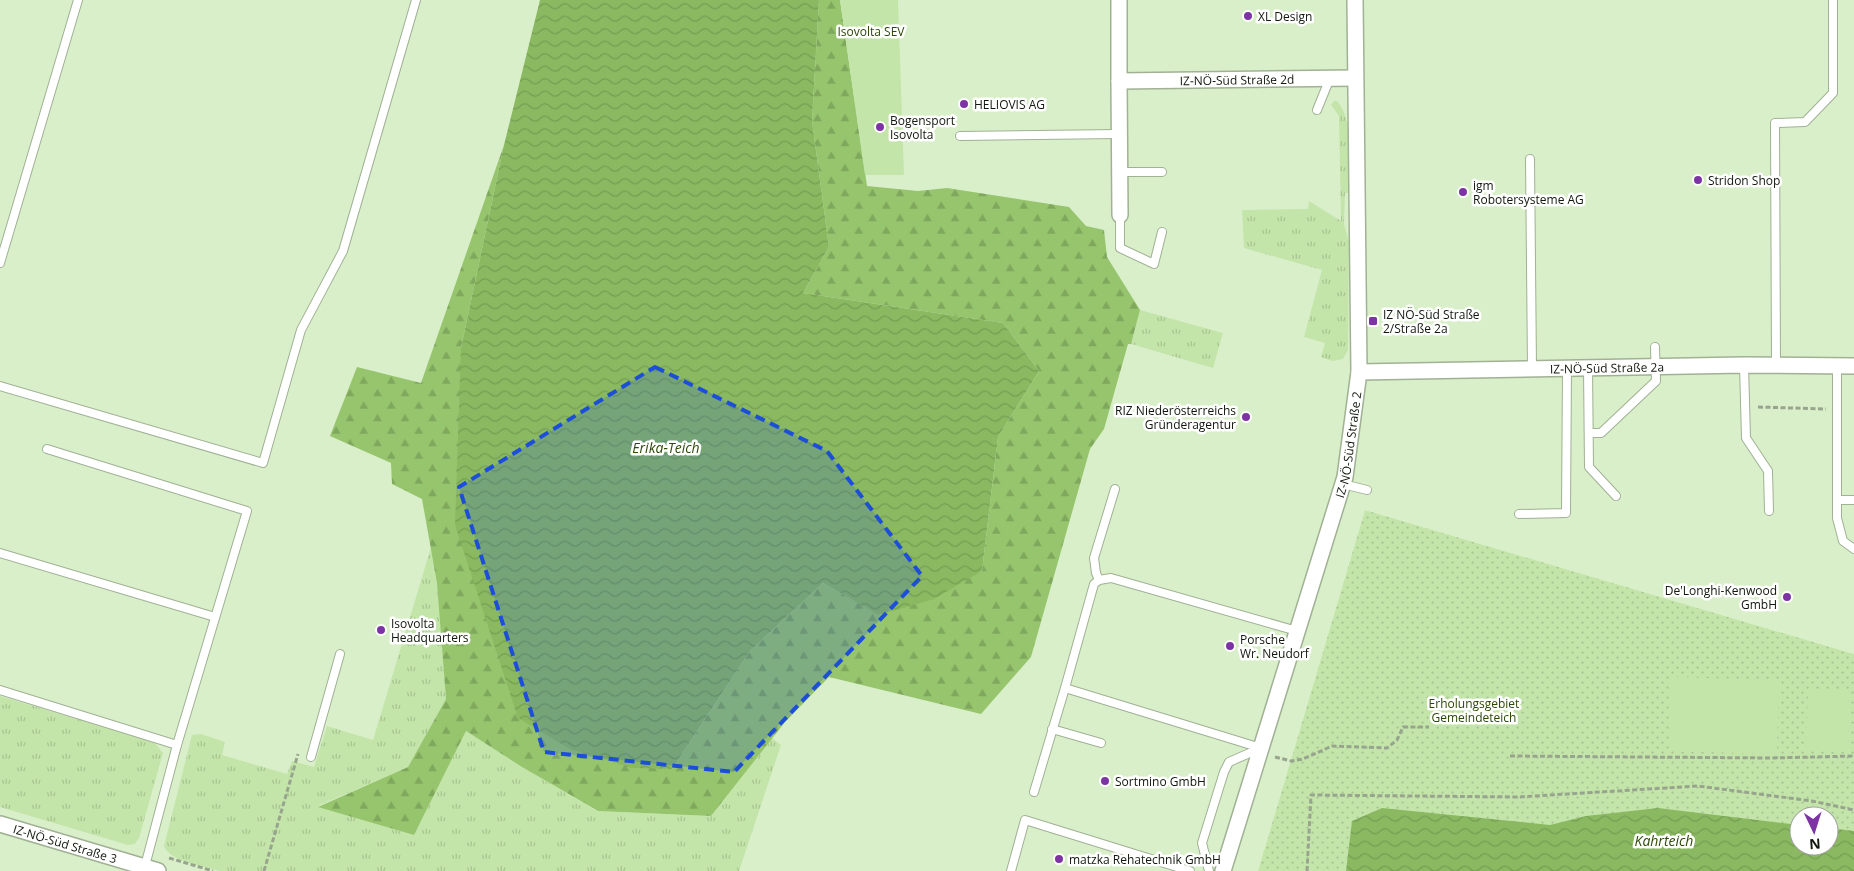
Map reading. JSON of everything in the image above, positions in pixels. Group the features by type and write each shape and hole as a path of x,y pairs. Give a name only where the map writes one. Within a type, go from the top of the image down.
{"street":[{"path":"1119,0 1120,215"},
{"name":"IZ-NÖ-Süd Straße 2","path":"1223,871 1343,484 1359,372 1355,0"},
{"name":"IZ-NÖ-Süd Straße 2d","path":"1119,81 1355,78"},
{"name":"IZ-NÖ-Süd Straße 2a","path":"1359,372 1655,366 1854,366"},
{"name":"IZ-NÖ-Süd Straße 3","path":"0,824 154,870"}],"lane":[{"path":"0,263 78,0"},
{"path":"0,386 263,463 301,330 343,251 416,0"},
{"path":"1776,366 1775,122 1805,122 1833,94 1833,0"},
{"path":"1317,110 1330,78"},
{"path":"960,136 1119,134"},
{"path":"1530,160 1532,369"},
{"path":"1119,172 1162,172"},
{"path":"1120,215 1120,248 1154,264 1162,232"},
{"path":"1589,433 1601,433 1656,382 1655,347"},
{"path":"1744,365 1746,438 1768,472 1769,511"},
{"path":"1837,366 1837,518 1843,541 1854,550"},
{"path":"1519,514 1566,513 1567,368"},
{"path":"1588,368 1589,467 1616,496"},
{"path":"47,449 247,511 177,745 154,870"},
{"path":"1343,484 1367,490"},
{"path":"1099,580 1094,558 1115,489"},
{"path":"1837,500 1854,500"},
{"path":"0,553 215,617"},
{"path":"1034,792 1094,584 1099,580 1111,578 1297,631"},
{"path":"311,757 340,654"},
{"path":"1065,688 1260,751"},
{"path":"0,690 177,745"},
{"path":"1052,729 1101,743"},
{"path":"1209,871 1202,843 1224,772 1229,762 1260,751"},
{"path":"1011,871 1025,820 1190,871"}],"path":[{"path":"1745,407 1837,409"},
{"path":"1260,751 1291,761 1303,760 1332,746 1387,748 1397,740 1403,727 1429,726"},
{"path":"264,871 298,753"},
{"path":"1510,756 1772,758 1854,756"},
{"path":"1307,871 1311,794 1518,797 1698,786 1812,801 1854,810"}],"highlighted area":[{"path":"655,367 827,451 922,576 734,772 544,752 459,487"}],"shaded area":[{"path":"0,0 1854,0 1854,654 1365,510 1258,871 0,871"}],"green space":[{"path":"819,0 840,0 867,186 918,191 947,188 1069,207 1086,226 1104,230 1107,257 1140,310 1131,344 1128,344 1104,429 1090,449 1031,657 981,714 829,677 785,722 711,816 598,811 522,767 466,731 414,835 318,807 408,767 446,699 437,583 422,499 392,484 391,463 330,436 357,367 421,383 504,145 461,348 672,769 750,651 823,583 880,615 982,571 998,437 1039,371 1003,323 803,293 829,247 812,121"},
{"name":"Bogensport Isovolta","path":"840,0 898,0 904,175 865,175"},
{"path":"1334,101 1337,101 1343,110 1346,120 1349,132 1350,157 1349,193 1345,193 1344,224 1349,242 1348,350 1343,359 1333,361 1321,357 1325,343 1304,337 1322,270 1244,248 1242,210 1308,209 1309,201 1341,221 1339,116 1331,105"},
{"path":"1140,310 1223,333 1213,368 1131,344"},
{"name":"Erholungsgebiet Gemeindeteich","path":"1365,510 1854,654 1854,871 1258,871"},
{"path":"435,534 446,699 408,767 318,806 414,835 466,731 522,767 597,811 711,816 772,738 781,745 739,871 220,871 188,863 167,851 164,846 192,735 201,734 225,742 222,755 287,774 292,761 314,767 327,726 373,740"},
{"path":"1671,677 1779,680 1777,754 1669,751"},
{"path":"1808,690 1851,691 1849,752 1806,751"},
{"path":"0,696 154,742 163,753 139,838 135,844 128,845 0,807"}],"water":[{"name":"Erika-Teich","path":"540,0 819,0 812,121 829,247 803,293 1003,323 1039,371 998,437 982,571 934,599 879,615 823,583 750,651 672,769 632,768 570,749 518,718 455,525 461,348 504,145"},
{"name":"Kahrteich","path":"1382,808 1550,825 1586,816 1658,808 1789,824 1789,856 1839,856 1839,829 1854,831 1854,871 1346,871 1352,821"}],"place":[{"name":"XL Design","path":"1248,16"},
{"name":"HELIOVIS AG","path":"964,104"},
{"name":"Bogensport Isovolta","path":"880,127"},
{"name":"Stridon Shop","path":"1698,180"},
{"name":"igm Robotersysteme AG","path":"1463,192"},
{"name":"IZ NÖ-Süd Straße 2/Straße 2a","path":"1373,321"},
{"name":"RIZ Niederösterreichs Gründeragentur","path":"1246,417"},
{"name":"De'Longhi-Kenwood GmbH","path":"1787,597"},
{"name":"Isovolta Headquarters","path":"381,630"},
{"name":"Porsche Wr. Neudorf","path":"1230,646"},
{"name":"Sortmino GmbH","path":"1105,781"},
{"name":"matzka Rehatechnik GmbH","path":"1059,859"}],"park label":[{"name":"Isovolta SEV","path":"871,31"}]}
